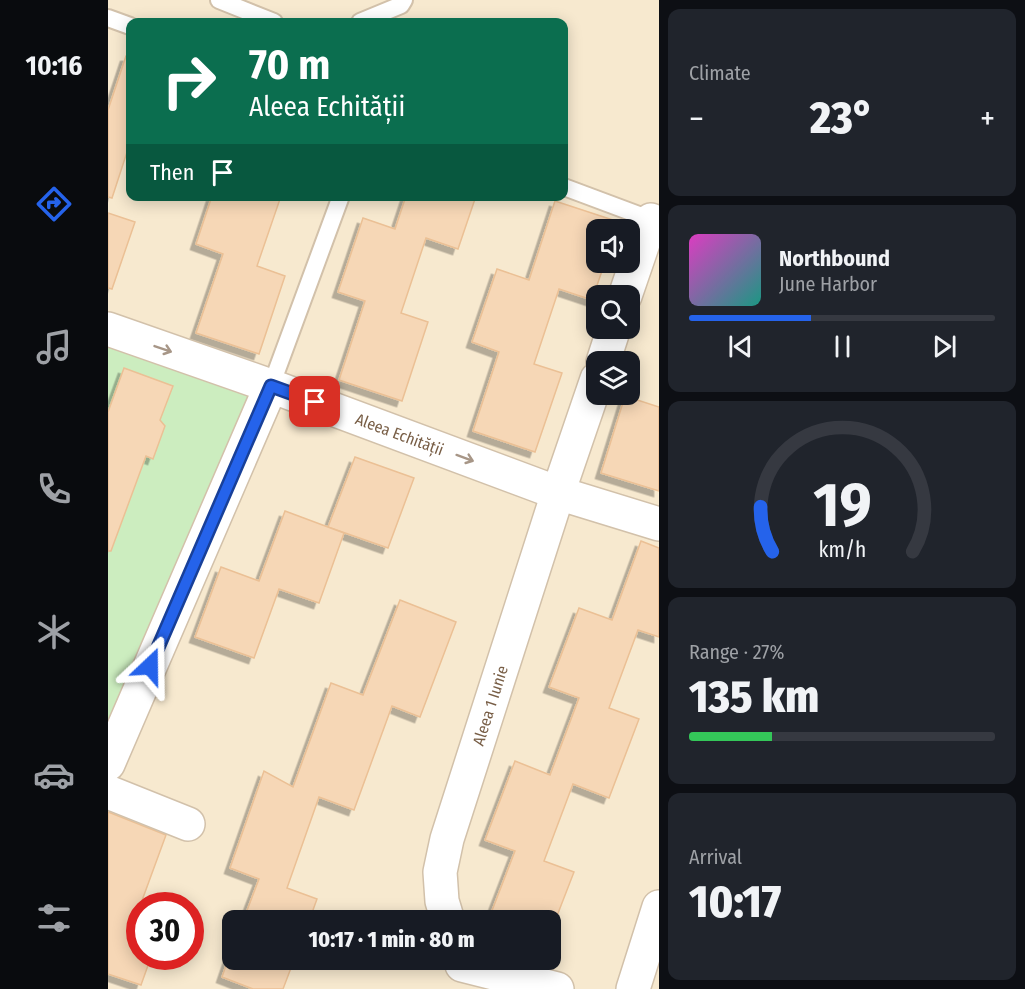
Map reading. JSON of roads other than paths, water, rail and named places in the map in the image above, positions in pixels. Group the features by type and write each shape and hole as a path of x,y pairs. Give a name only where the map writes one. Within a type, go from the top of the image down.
{"street":[{"path":"629,285 655,221"},
{"name":"Aleea Echității","path":"108,329 271,386 558,493 659,524"},
{"path":"108,764 271,386"},
{"name":"Aleea 1 Iunie","path":"445,910 440,872 447,839 588,405"},
{"path":"108,792 188,824"},
{"path":"633,989 659,907"},
{"path":"463,971 556,989"}],"lane":[{"path":"219,0 264,18"},
{"path":"369,18 400,5 404,0"},
{"path":"108,18 126,25"},
{"path":"568,188 655,221"},
{"path":"271,386 339,201"}]}
